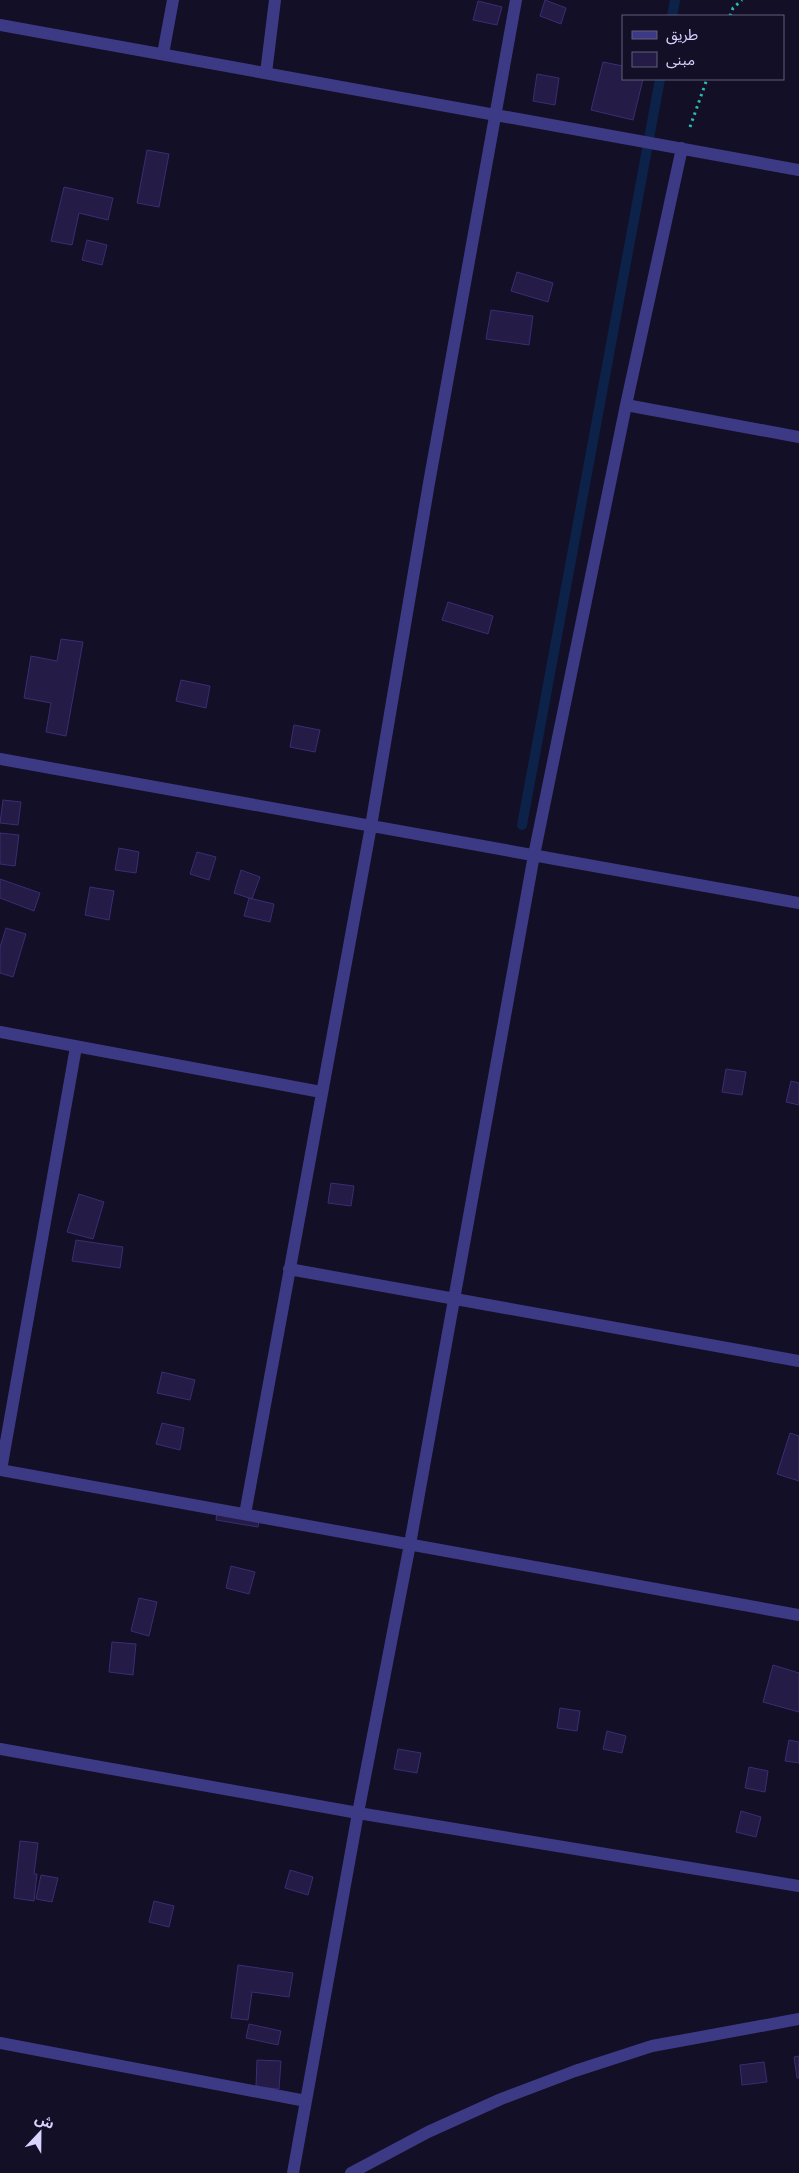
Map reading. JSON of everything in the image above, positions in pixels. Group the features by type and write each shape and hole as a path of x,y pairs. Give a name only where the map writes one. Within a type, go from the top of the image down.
{"street":[{"path":"163,54 173,0"},
{"path":"266,73 275,0"},
{"path":"245,1514 288,1268 371,826 516,0"},
{"path":"0,25 799,170"},
{"path":"293,2173 358,1813 410,1544 534,855 626,405 682,148"},
{"path":"626,405 799,437"},
{"path":"0,759 799,903"},
{"path":"0,1032 321,1092"},
{"path":"76,1046 1,1470 799,1615"},
{"path":"288,1268 799,1361"},
{"path":"0,1749 358,1813 799,1886"},
{"path":"351,2173 428,2132 493,2102 575,2072 652,2046 799,2019"},
{"path":"0,2043 306,2101"}],"path":[{"path":"730,15 733,8 742,0"},
{"path":"682,148 707,80"}],"building":[{"path":"545,0 566,8 561,24 540,16"},
{"path":"478,1 502,7 497,25 473,20"},
{"path":"603,62 622,66 622,80 643,80 633,120 591,110"},
{"path":"537,74 559,78 555,105 533,101"},
{"path":"147,150 169,154 159,207 137,203"},
{"path":"64,187 113,198 108,220 79,213 72,245 51,241"},
{"path":"87,240 107,245 102,265 82,260"},
{"path":"517,272 553,283 548,302 511,291"},
{"path":"491,310 533,316 529,345 486,339"},
{"path":"448,602 493,616 488,634 442,620"},
{"path":"61,639 83,642 66,736 46,732 51,703 24,698 31,656 57,661"},
{"path":"181,680 210,686 206,708 176,701"},
{"path":"294,725 320,730 315,752 290,747"},
{"path":"3,800 21,802 18,825 0,823"},
{"path":"0,833 19,835 15,866 0,864"},
{"path":"119,848 139,852 136,873 115,870"},
{"path":"197,852 216,857 209,880 190,874"},
{"path":"241,870 260,877 252,899 234,893"},
{"path":"0,879 40,893 34,911 0,898"},
{"path":"90,887 114,891 109,920 85,915"},
{"path":"249,898 274,904 270,922 244,916"},
{"path":"6,928 26,934 13,977 0,973 0,947"},
{"path":"726,1069 746,1072 742,1095 722,1092"},
{"path":"791,1081 799,1083 799,1105 786,1102"},
{"path":"331,1183 354,1186 351,1206 328,1203"},
{"path":"79,1194 104,1202 93,1239 67,1232"},
{"path":"76,1240 123,1247 120,1268 72,1261"},
{"path":"162,1372 195,1380 190,1400 157,1393"},
{"path":"162,1423 184,1428 180,1450 156,1444"},
{"path":"790,1433 799,1436 799,1481 777,1474"},
{"path":"218,1507 260,1513 258,1527 216,1520"},
{"path":"231,1566 255,1572 249,1594 226,1588"},
{"path":"139,1598 157,1602 149,1636 131,1631"},
{"path":"112,1642 136,1644 133,1675 109,1672"},
{"path":"773,1665 799,1673 799,1712 763,1702"},
{"path":"560,1708 580,1711 577,1731 557,1728"},
{"path":"607,1731 626,1736 622,1753 603,1749"},
{"path":"789,1740 799,1742 799,1763 785,1761"},
{"path":"398,1749 421,1753 417,1773 394,1769"},
{"path":"749,1767 768,1771 765,1792 745,1788"},
{"path":"741,1811 761,1817 756,1837 736,1832"},
{"path":"20,1841 38,1843 34,1874 37,1874 34,1901 14,1898"},
{"path":"290,1870 313,1877 308,1895 285,1888"},
{"path":"41,1875 58,1878 52,1902 36,1899"},
{"path":"154,1901 174,1906 169,1927 149,1922"},
{"path":"238,1965 293,1973 289,1997 252,1992 248,2020 231,2018"},
{"path":"249,2024 281,2031 278,2045 246,2038"},
{"path":"799,2056 799,2078 797,2078 794,2057"},
{"path":"257,2060 281,2061 279,2089 256,2087"},
{"path":"764,2062 767,2082 742,2085 740,2065"}],"waterway":[{"path":"672,15 675,0"},
{"path":"522,825 660,80"}]}
